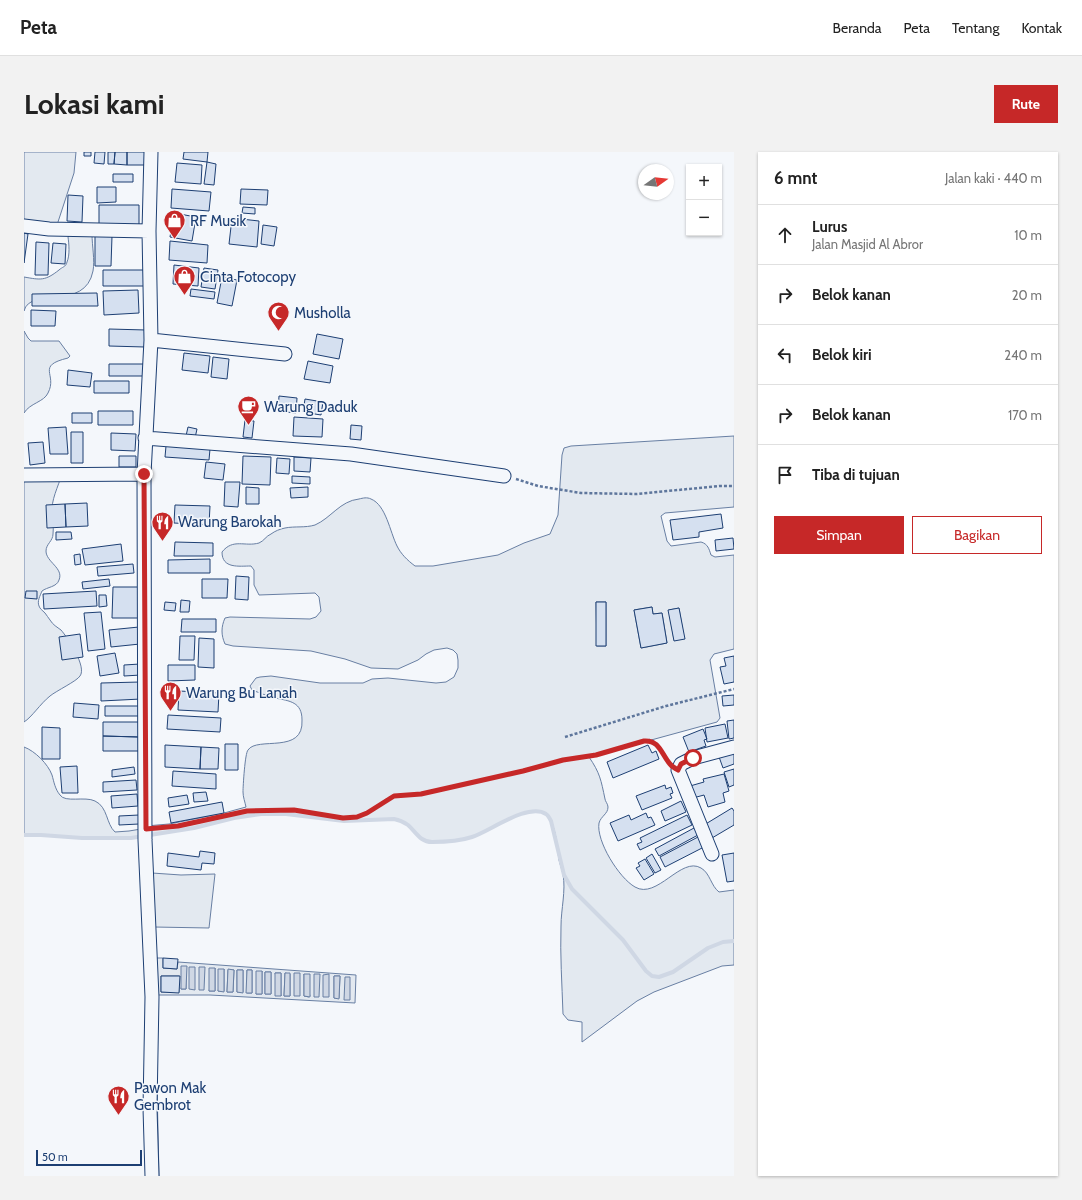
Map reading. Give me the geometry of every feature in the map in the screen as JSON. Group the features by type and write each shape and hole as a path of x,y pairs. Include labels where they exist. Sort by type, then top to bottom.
{"street":[{"path":"151,152 149,232 151,340 144,474 145,833 152,997 150,1108 152,1176"},
{"path":"24,226 49,229 149,232"},
{"path":"151,340 285,354"},
{"path":"145,438 351,454 504,476"},
{"path":"24,475 144,474"},
{"path":"712,854 678,770 681,764 693,758 734,747"}],"path":[{"path":"504,476 538,486 581,493 637,494 719,486 734,486"},
{"path":"565,737 666,706 734,689"},
{"path":"145,833 247,811 294,810 343,818 357,817 367,813 394,796 421,794 523,771 563,760 596,755 651,740 657,744 671,765 678,770"}],"shaded area":[{"path":"24,152 76,152 74,173 57,225 24,226"},
{"path":"70,234 92,234 94,267 88,283 80,291 69,295 36,300 28,304 24,311 24,277 43,279 54,274 65,266 69,256 68,237"},
{"path":"24,331 31,341 59,341 70,356 52,364 49,371 51,381 48,393 43,399 30,407 24,413"},
{"path":"734,436 734,507 665,513 661,516 667,541 671,546 701,542 707,545 711,555 715,557 734,555 734,649 714,654 710,660 720,718 717,722 589,757 600,777 605,800 608,806 607,811 599,823 601,839 610,858 622,876 635,887 643,889 652,888 677,872 693,866 704,870 719,892 734,890 734,965 722,966 654,992 637,1001 582,1042 582,1022 568,1020 563,1014 561,920 564,880 553,825 545,814 540,812 532,811 515,816 473,837 458,841 442,842 431,842 424,840 405,824 394,819 344,821 286,814 261,814 234,818 194,828 131,838 82,838 24,835 24,747 37,755 44,762 52,775 60,795 66,799 86,799 95,801 105,811 110,825 115,832 129,831 141,829 146,826 169,824 246,807 243,789 245,763 248,750 253,746 279,743 296,737 301,731 302,720 300,709 294,703 252,690 250,686 256,678 271,676 320,683 363,683 372,679 388,678 436,683 446,682 454,677 458,668 457,654 453,650 447,648 434,650 418,660 398,669 371,668 345,659 311,651 233,646 225,644 222,631 225,618 310,619 316,617 321,611 319,597 315,593 259,595 254,585 254,570 251,566 237,566 228,564 223,557 222,552 230,545 259,543 269,535 281,529 315,525 346,503 352,500 366,498 376,502 380,507 399,549 404,557 415,566 433,566 498,555 524,543 550,534 558,515 562,455 564,448 571,446","holes":["596,602 606,602 606,646 597,646","652,607 653,614 662,613 667,643 641,648 634,610","679,608 684,638 674,640 669,610"]},
{"path":"62,474 52,508 53,536 47,546 46,551 47,555 57,568 60,576 58,582 54,586 42,591 38,604 52,623 61,630 68,639 79,660 81,672 78,678 50,696 24,722 24,476"},
{"path":"152,873 181,875 215,874 209,928 154,927 156,958 163,958 163,968 177,969 178,962 356,975 355,1003 210,995 155,995 159,1176 149,1176","holes":["186,966 186,989 181,989","215,968 215,991 209,991","224,969 224,991 218,991","228,970 234,970 233,992 227,992","237,970 243,970 243,992 237,992","247,970 252,970 252,993 247,993","262,971 262,994 256,994","265,972 271,972 271,994 265,994","275,973 281,973 281,996","285,973 290,974 290,996 284,996","304,974 310,996 304,996","161,976 179,976 179,992 161,992","334,976 340,976 339,998 334,998"]},
{"path":"181,966 187,966 186,989 181,989"},
{"path":"189,967 195,967 195,990 189,989"},
{"path":"199,967 205,967 204,990 199,990"},
{"path":"209,968 215,968 215,991 209,991"},
{"path":"218,969 224,969 224,992 218,991"},
{"path":"228,969 234,970 233,992 227,992"},
{"path":"237,970 243,970 243,993 237,992"},
{"path":"247,970 252,970 252,993 246,993"},
{"path":"256,971 262,971 262,994 256,994"},
{"path":"265,972 271,972 271,994 265,994"},
{"path":"275,973 281,973 281,996 275,996"},
{"path":"285,973 290,973 290,996 284,996"},
{"path":"294,973 300,973 300,996 294,996"},
{"path":"304,974 310,974 310,997 304,996"},
{"path":"314,974 320,974 319,997 314,997"},
{"path":"329,974 329,997 323,997 323,975"},
{"path":"334,976 340,976 339,999 334,998"},
{"path":"345,977 350,977 350,1000 344,1000"}],"building":[{"path":"84,152 91,152 91,156 84,156"},
{"path":"95,152 105,152 104,164 94,163"},
{"path":"108,152 115,152 114,164 108,164"},
{"path":"115,152 127,152 127,165 114,164"},
{"path":"127,152 145,152 145,165 127,165"},
{"path":"184,152 208,152 207,162 183,159"},
{"path":"207,162 216,164 214,185 204,184"},
{"path":"177,163 202,165 201,184 175,182"},
{"path":"113,174 133,174 133,182 113,182"},
{"path":"97,187 116,187 116,202 97,203"},
{"path":"172,189 211,192 209,211 171,208"},
{"path":"241,189 268,190 267,205 240,204"},
{"path":"68,195 83,196 82,222 67,221"},
{"path":"99,205 139,205 139,227 99,227"},
{"path":"243,207 255,208 255,214 242,213"},
{"path":"174,213 196,217 192,241 170,237"},
{"path":"232,218 259,221 257,247 229,244"},
{"path":"263,225 277,227 274,246 261,244"},
{"path":"24,233 28,234 24,263"},
{"path":"95,236 112,236 111,266 95,266"},
{"path":"170,241 208,245 207,263 169,260"},
{"path":"36,242 49,243 48,275 35,275"},
{"path":"53,243 66,244 65,264 51,263"},
{"path":"174,265 199,268 198,286 173,284"},
{"path":"204,268 218,270 215,289 201,287"},
{"path":"103,270 145,270 145,286 103,286"},
{"path":"222,277 237,280 232,306 217,303"},
{"path":"191,289 215,292 214,299 190,296"},
{"path":"138,290 139,313 104,315 103,291"},
{"path":"97,293 98,306 32,306 32,294"},
{"path":"31,310 56,311 55,326 31,326"},
{"path":"109,329 146,330 145,347 109,346"},
{"path":"317,334 343,339 339,359 313,354"},
{"path":"184,353 210,356 208,373 182,370"},
{"path":"213,357 229,359 227,379 211,377"},
{"path":"308,361 333,366 330,383 304,379"},
{"path":"109,364 147,364 147,376 109,376"},
{"path":"68,370 92,373 90,387 67,385"},
{"path":"94,381 129,381 129,393 94,393"},
{"path":"279,396 297,398 296,413 278,411"},
{"path":"305,399 323,402 321,415 303,412"},
{"path":"98,411 133,411 133,425 98,425"},
{"path":"72,413 92,413 92,423 72,423"},
{"path":"294,417 323,419 322,437 293,436"},
{"path":"245,420 254,421 252,438 243,437"},
{"path":"351,425 362,426 361,440 350,439"},
{"path":"66,427 68,454 50,454 48,428"},
{"path":"188,427 197,429 195,438 186,436"},
{"path":"71,432 83,432 83,463 71,463"},
{"path":"111,433 136,434 135,451 111,450"},
{"path":"43,442 45,463 30,465 28,443"},
{"path":"166,446 210,449 209,460 165,457"},
{"path":"119,456 136,456 136,467 119,467"},
{"path":"243,456 271,457 270,485 242,484"},
{"path":"294,457 311,458 310,472 294,471"},
{"path":"277,458 290,459 289,474 276,473"},
{"path":"206,462 225,464 223,480 204,478"},
{"path":"292,476 310,477 310,484 292,483"},
{"path":"225,482 240,482 238,507 224,506"},
{"path":"246,487 259,488 259,504 246,504"},
{"path":"308,487 308,497 291,498 290,488"},
{"path":"87,503 88,526 66,527 65,504"},
{"path":"65,504 66,527 47,528 46,505"},
{"path":"175,505 210,506 209,525 174,523"},
{"path":"721,514 723,528 699,532 699,537 673,540 670,520"},
{"path":"56,532 71,532 72,539 56,540"},
{"path":"733,538 734,549 716,551 715,540"},
{"path":"175,542 213,543 213,556 174,556"},
{"path":"121,544 123,561 85,565 82,549"},
{"path":"80,554 81,564 75,565 74,555"},
{"path":"210,559 210,573 168,573 168,560"},
{"path":"133,564 134,573 98,576 97,567"},
{"path":"236,576 249,577 248,600 235,599"},
{"path":"109,579 110,586 83,589 82,582"},
{"path":"202,579 228,579 227,598 202,598"},
{"path":"113,587 141,587 141,618 112,618"},
{"path":"26,591 37,591 37,599 25,598"},
{"path":"96,591 97,606 44,609 43,594"},
{"path":"99,595 106,595 107,606 99,607"},
{"path":"181,600 190,601 189,612 180,612"},
{"path":"165,602 176,603 175,611 164,610"},
{"path":"596,602 606,602 606,646 596,646"},
{"path":"652,607 653,614 662,613 667,643 641,648 634,610"},
{"path":"679,608 685,639 674,641 668,610"},
{"path":"101,612 105,649 88,651 84,613"},
{"path":"182,619 216,619 216,632 181,632"},
{"path":"139,627 140,644 111,647 109,630"},
{"path":"80,634 83,657 62,660 59,637"},
{"path":"180,636 195,636 194,660 179,660"},
{"path":"199,638 214,639 214,668 198,667"},
{"path":"115,653 119,673 100,676 97,656"},
{"path":"734,656 734,682 724,684 720,667 726,666 724,658"},
{"path":"140,664 141,675 124,676 124,665"},
{"path":"168,665 195,665 195,680 168,681"},
{"path":"140,682 141,699 101,701 101,683"},
{"path":"179,691 219,693 218,712 178,710"},
{"path":"734,695 734,705 723,706 722,696"},
{"path":"74,703 99,705 98,719 73,717"},
{"path":"105,706 139,706 140,716 105,716"},
{"path":"168,715 221,718 220,732 167,729"},
{"path":"734,720 734,738 729,739 727,721"},
{"path":"103,722 139,722 139,737 103,736"},
{"path":"725,724 728,738 707,742 705,728"},
{"path":"42,727 60,728 60,759 42,759"},
{"path":"703,729 707,739 704,740 706,746 689,752 683,737"},
{"path":"103,736 139,737 139,751 103,751"},
{"path":"225,744 238,744 238,770 225,770"},
{"path":"165,745 201,747 200,769 165,767"},
{"path":"648,745 652,753 656,751 659,759 613,778 607,762"},
{"path":"201,747 219,748 218,769 200,769"},
{"path":"734,750 734,764 723,768 718,754"},
{"path":"77,766 78,793 62,793 60,767"},
{"path":"134,767 135,774 112,777 112,770"},
{"path":"734,769 734,785 729,787 724,772"},
{"path":"173,771 216,774 216,789 172,786"},
{"path":"724,774 729,791 723,793 725,802 708,807 704,795 693,798 690,786 704,782 703,779"},
{"path":"136,780 137,790 103,792 103,782"},
{"path":"665,785 666,789 671,787 673,793 670,794 672,798 642,810 636,796"},
{"path":"206,792 208,801 194,802 193,793"},
{"path":"137,794 138,806 112,808 111,796"},
{"path":"187,795 189,804 169,807 168,798"},
{"path":"681,801 686,812 665,821 661,811"},
{"path":"222,802 224,813 171,823 169,812"},
{"path":"732,808 734,811 734,825 712,838 704,825"},
{"path":"646,813 648,818 651,817 655,825 618,841 610,823 629,815 631,820"},
{"path":"139,815 139,824 119,825 119,816"},
{"path":"687,815 692,825 640,850 637,844 642,842 640,838"},
{"path":"694,828 698,835 659,856 655,849"},
{"path":"698,837 704,847 665,867 660,857"},
{"path":"200,851 215,853 214,864 202,863 201,870 167,866 168,853 199,857"},
{"path":"734,853 734,881 727,882 722,855"},
{"path":"652,854 661,870 655,873 646,858"},
{"path":"645,859 654,874 644,880 636,868 640,866 638,863"},
{"path":"163,958 178,959 177,969 163,968"},
{"path":"161,976 180,976 179,993 161,992"}],"waterway":[{"path":"24,835 82,838 131,838 194,828 234,818 261,814 286,814 344,821 394,819 408,825 418,836 428,842 442,842 472,837 519,815 538,811 547,815 551,821 564,875 572,889 623,940 646,971 652,976 659,977 673,972 708,948 723,942 734,941"}],"place":[{"name":"RF Musik","path":"175,240"},
{"name":"Cinta Fotocopy","path":"184,296"},
{"name":"Musholla","path":"278,332"},
{"name":"Warung Daduk","path":"249,426"},
{"name":"Warung Barokah","path":"163,542"},
{"name":"Warung Bu Lanah","path":"170,712"},
{"name":"Pawon Mak Gembrot","path":"119,1116"}],"route":[{"path":"144,474 146,829 178,826 247,811 294,810 343,818 357,817 367,813 394,796 421,794 523,771 563,760 596,755 651,740 657,744 671,765 678,770 681,764 693,758"}]}
